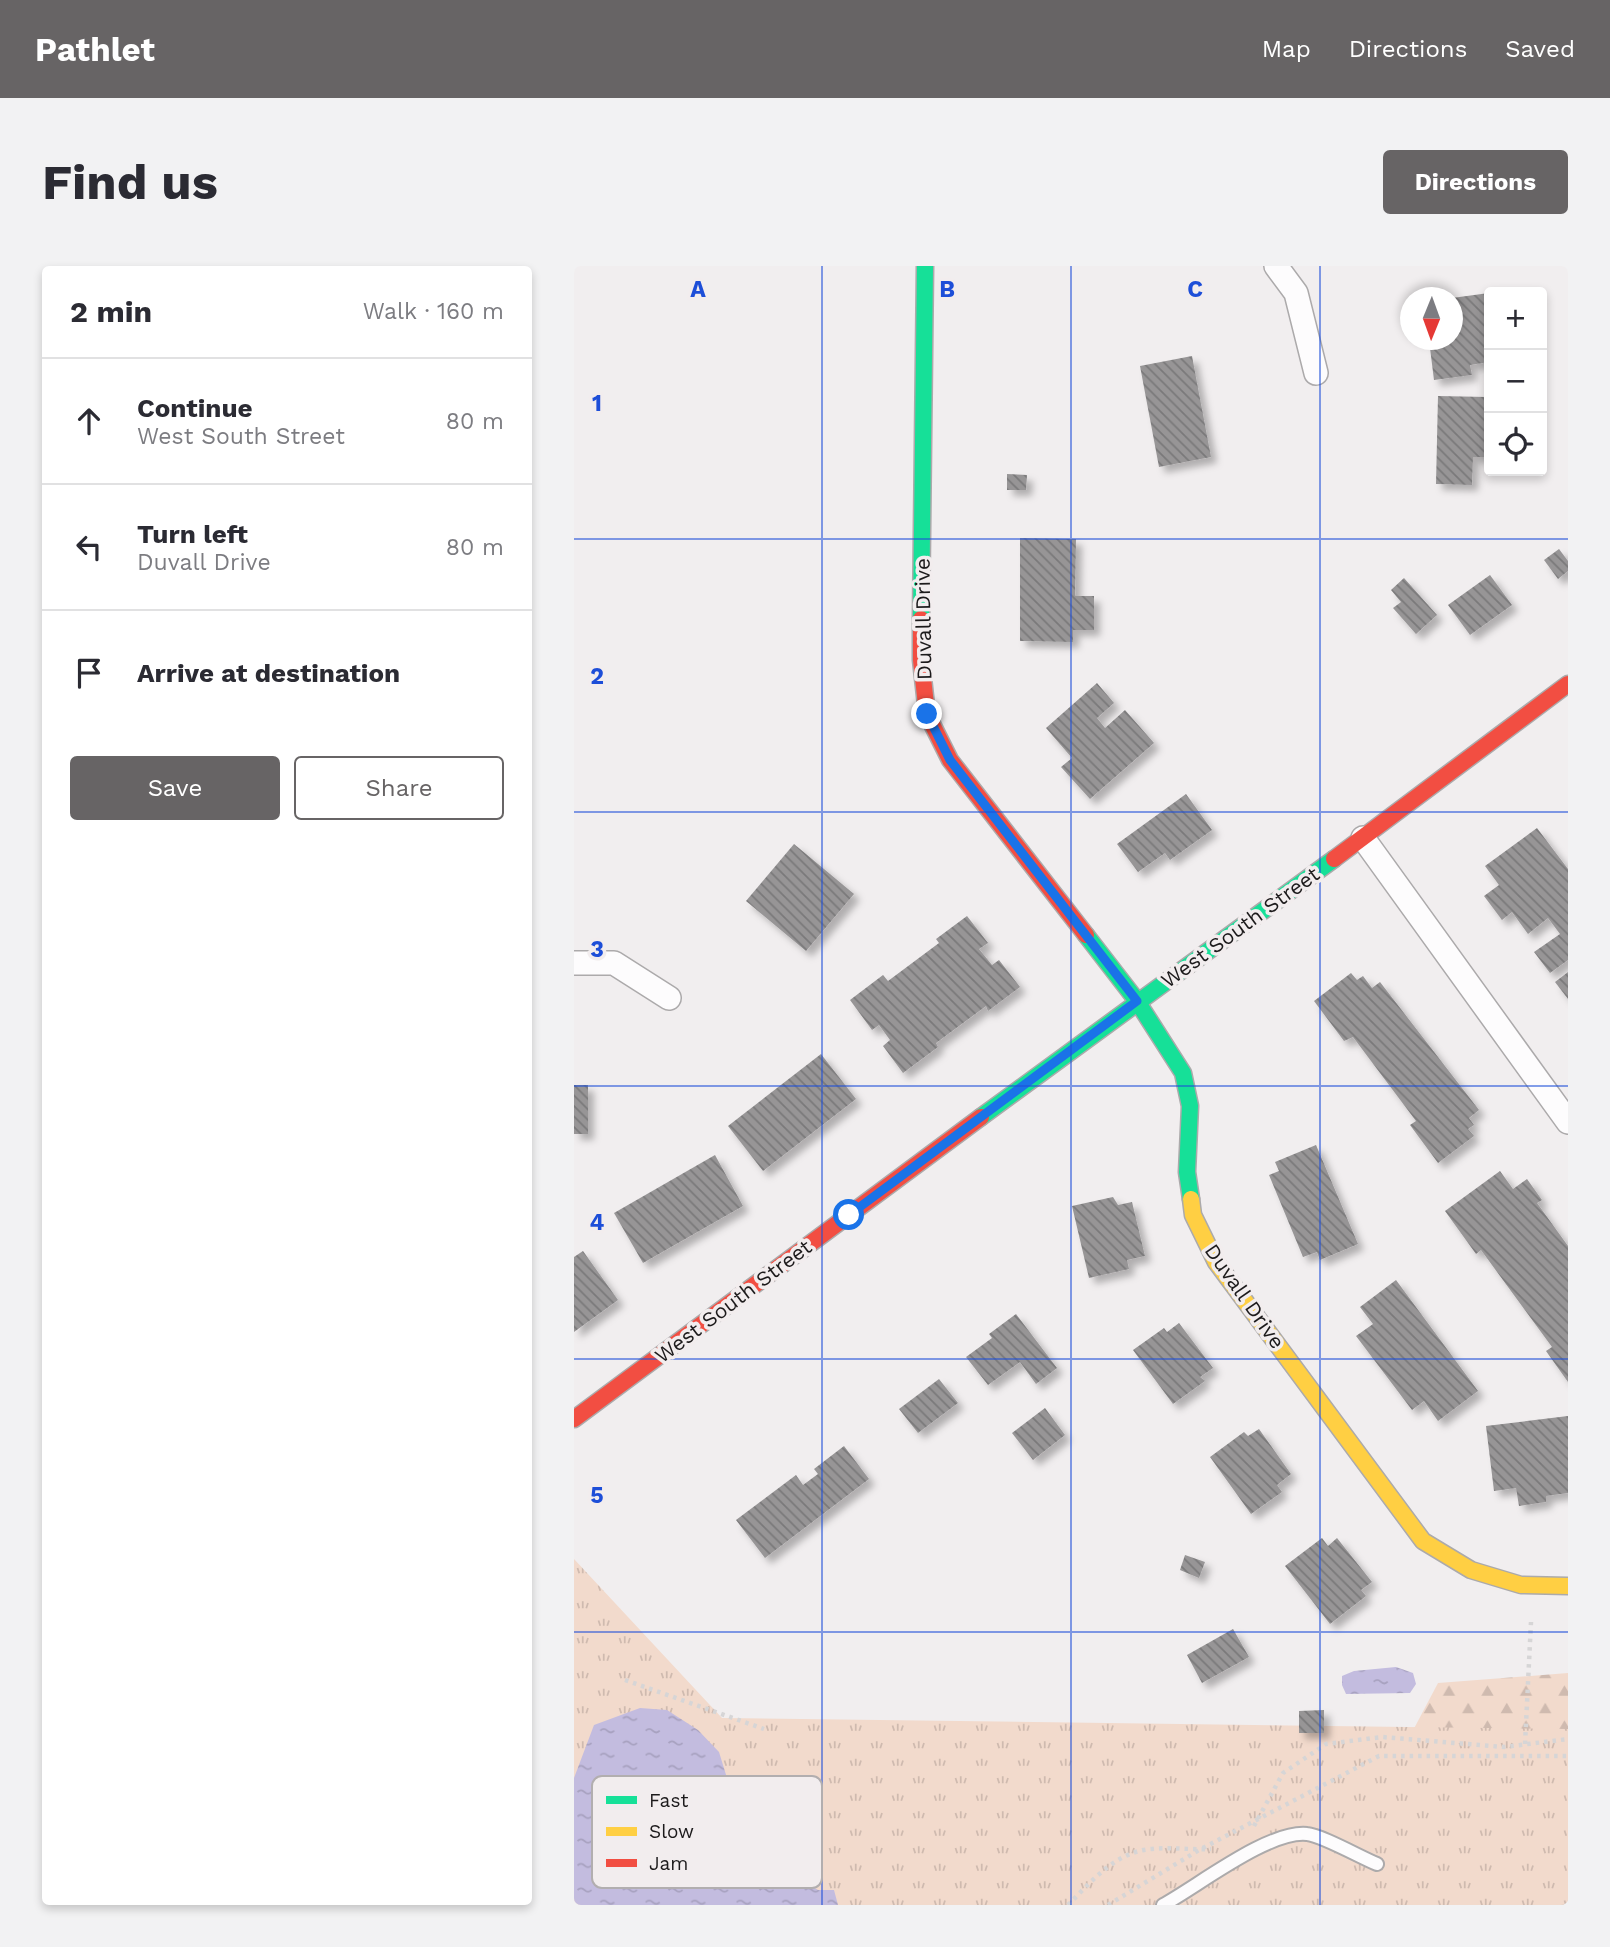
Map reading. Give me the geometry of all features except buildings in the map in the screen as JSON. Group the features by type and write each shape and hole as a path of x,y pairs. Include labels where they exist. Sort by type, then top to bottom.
{"street":[{"name":"Duvall Drive","path":"925,266 921,660 927,714 950,760 1137,1001 1183,1073 1190,1106 1187,1172 1193,1215 1216,1262 1423,1541 1471,1570 1521,1585 1568,1586"},
{"path":"1276,266 1296,293 1316,373"},
{"name":"West South Street","path":"574,1419 1568,684"},
{"path":"1363,838 1568,1122"},
{"path":"574,962 614,963 669,998"}],"lane":[{"path":"1163,1905 1283,1836 1309,1834 1377,1864"}],"path":[{"path":"1525,1744 1531,1622"},
{"path":"625,1680 764,1728"},
{"path":"1253,1828 1283,1773 1326,1744 1382,1737 1504,1747 1568,1739"},
{"path":"1108,1905 1199,1850 1379,1756 1568,1756"},
{"path":"1068,1905 1097,1876 1124,1856 1150,1849 1221,1848"}],"green space":[{"path":"574,1559 722,1718 1568,1729 1568,1905 574,1905"},
{"path":"1568,1673 1568,1905 1321,1905 1438,1683"}],"water":[{"path":"1396,1667 1413,1673 1416,1684 1410,1693 1346,1694 1342,1685 1342,1676 1354,1671"},
{"path":"640,1708 667,1710 698,1730 719,1752 726,1776 592,1776 592,1888 815,1888 834,1890 838,1905 574,1905 574,1778 594,1725"}],"traffic: fast":[{"path":"921,619 925,266"},
{"path":"981,1117 1334,859"},
{"path":"1086,935 1137,1001 1183,1073 1190,1106 1187,1172 1191,1199"}],"traffic: slow":[{"path":"1191,1199 1193,1215 1216,1262 1423,1541 1471,1570 1521,1585 1568,1586"}],"traffic: jam":[{"path":"921,619 921,660 927,714 950,760 1086,935"},
{"path":"1334,859 1568,684"},
{"path":"574,1419 981,1117"}],"route":[{"path":"849,1215 1137,1001 950,760 927,714"}]}
